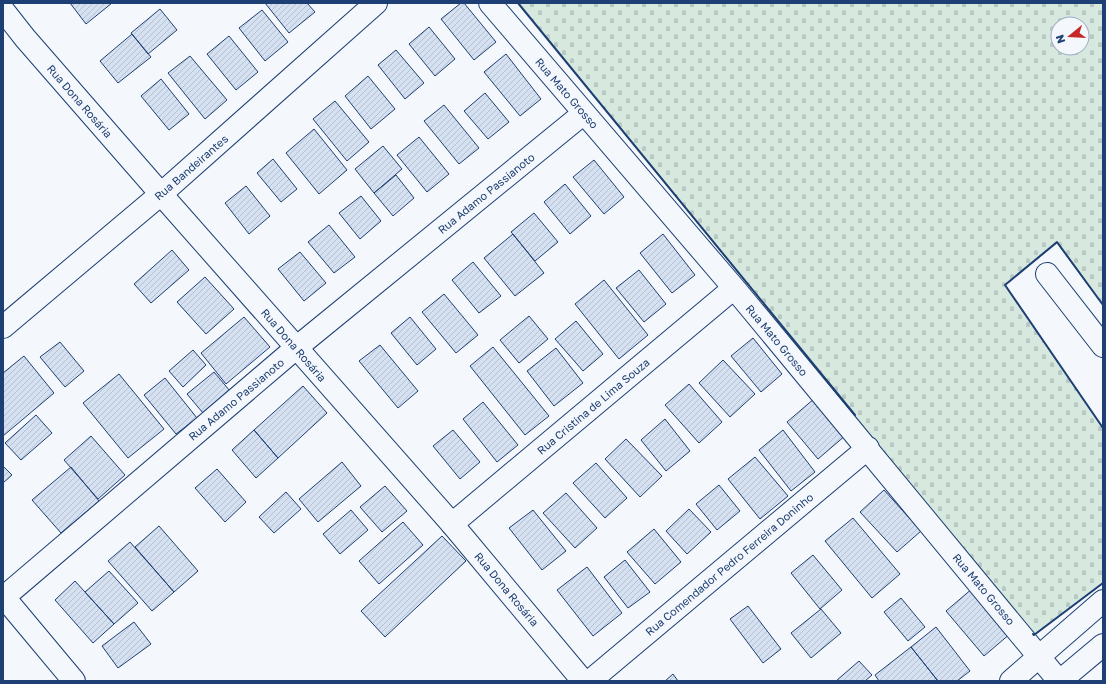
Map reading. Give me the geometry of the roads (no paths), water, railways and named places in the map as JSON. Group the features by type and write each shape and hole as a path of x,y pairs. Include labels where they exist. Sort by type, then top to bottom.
{"street":[{"name":"Rua Bandeirantes","path":"3,328 161,194 376,3"},
{"name":"Rua Mato Grosso","path":"490,3 734,288 1060,681"},
{"name":"Rua Dona Rosária","path":"3,10 25,38 161,194 452,524 583,681"},
{"name":"Rua Adamo Passianoto","path":"3,597 296,348 584,113"},
{"path":"1047,274 1103,346"},
{"name":"Rua Cristina de Lima Souza","path":"452,524 734,288"},
{"name":"Rua Comendador Pedro Ferreira Doninho","path":"590,681 868,448"},
{"path":"3,597 74,681"},
{"path":"1011,681 1103,601"},
{"path":"1060,681 1103,645"}]}
